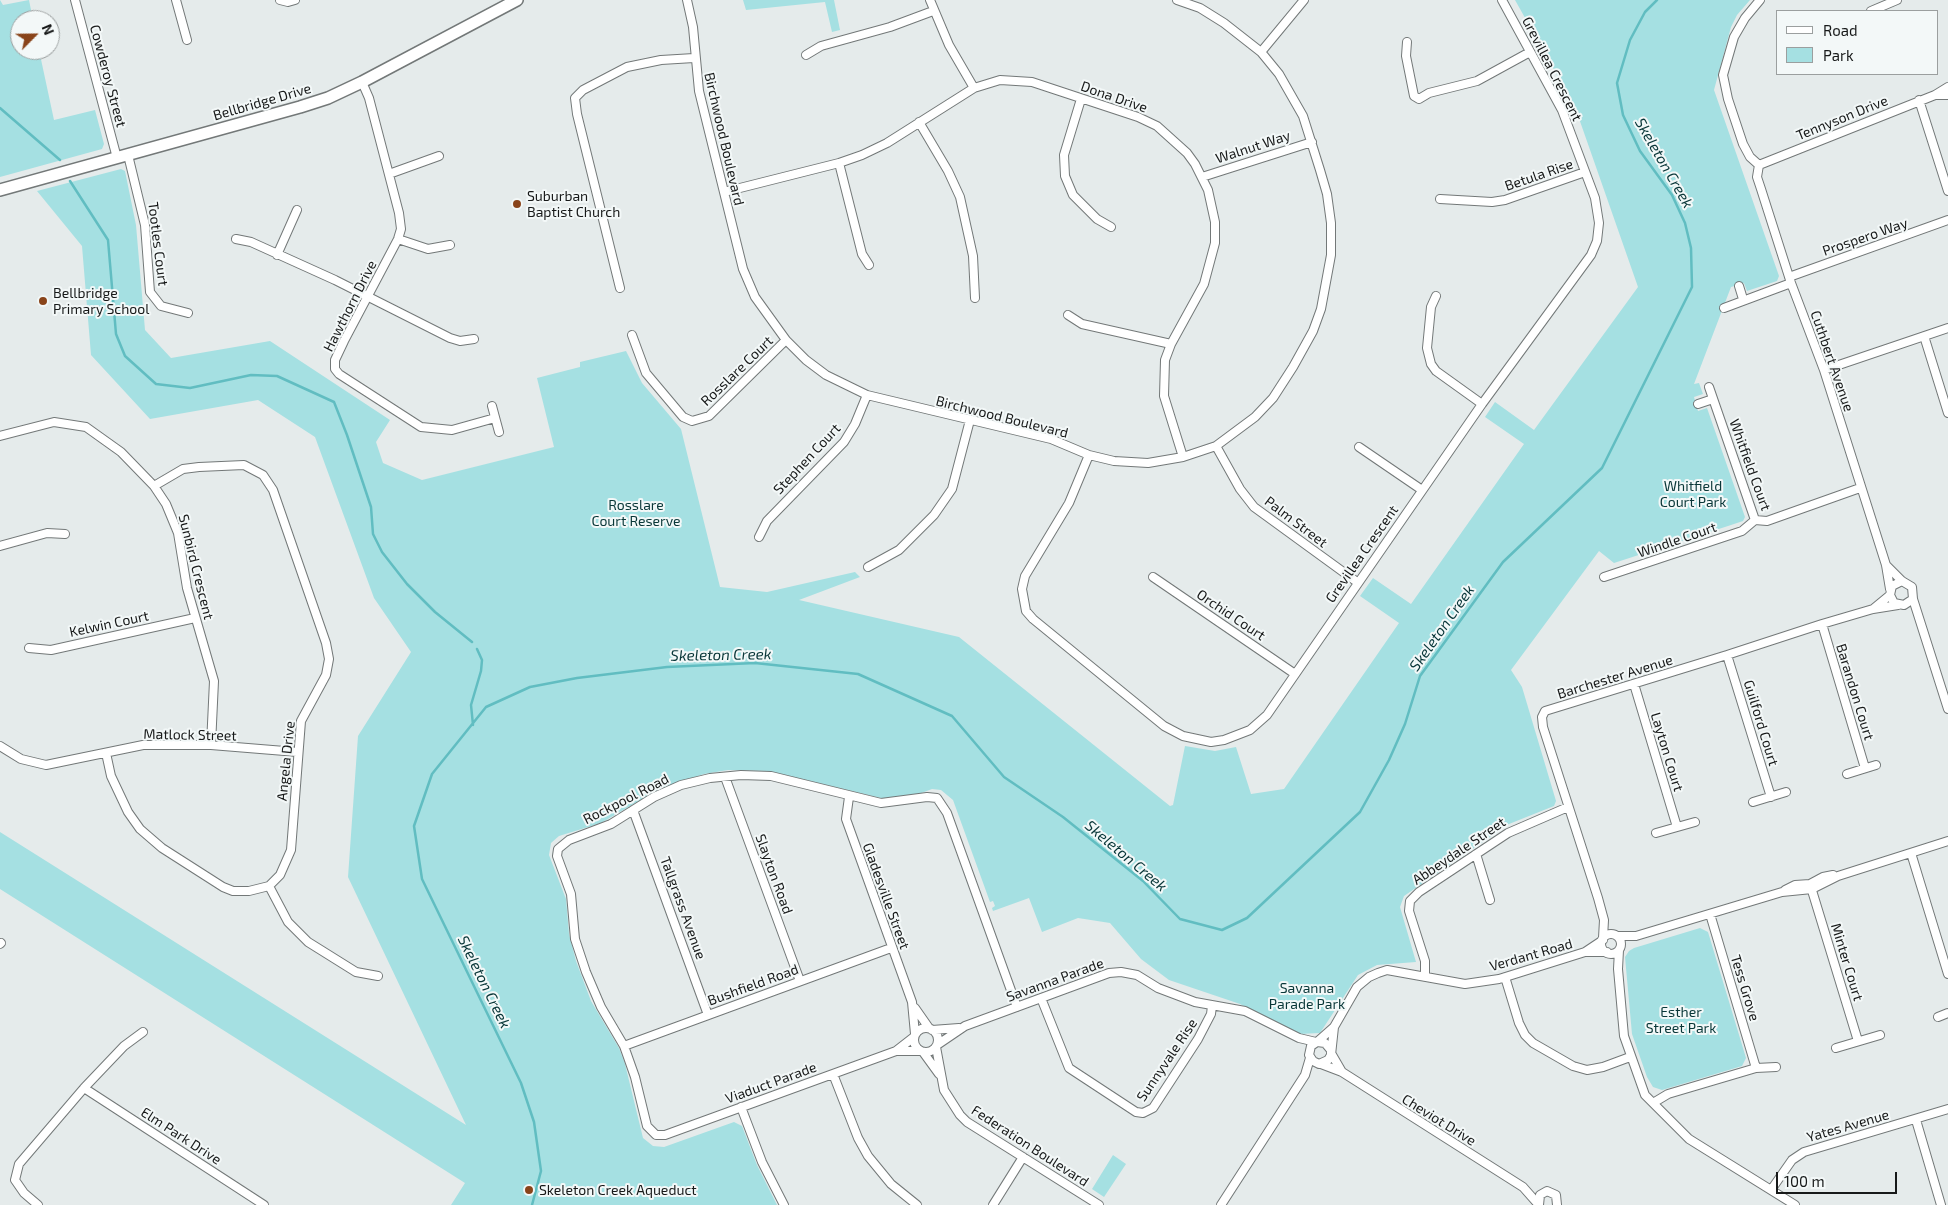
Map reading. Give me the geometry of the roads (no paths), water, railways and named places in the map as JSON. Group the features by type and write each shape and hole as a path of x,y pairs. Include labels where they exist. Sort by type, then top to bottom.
{"street":[{"name":"Cowderoy Street","path":"75,0 123,157"},
{"path":"176,0 187,40"},
{"path":"280,10 281,1 295,0"},
{"name":"Birchwood Boulevard","path":"687,0 699,91 743,269 755,297 786,340 806,360 826,375 867,395 1050,439 1089,455 1114,460 1148,463 1183,457 1216,446 1255,418 1273,398 1294,367 1313,331 1321,309 1331,255 1331,223 1327,194 1312,142 1293,96 1279,74 1261,52 1224,23 1200,8 1178,0"},
{"path":"930,0 933,12 949,45 974,88"},
{"path":"1261,52 1304,0"},
{"name":"Grevillea Crescent","path":"1089,455 1069,503 1025,576 1022,600 1033,620 1164,726 1183,736 1200,741 1224,740 1250,730 1259,724 1295,674 1482,404 1590,255 1597,241 1599,211 1562,110 1502,0"},
{"path":"1759,165 1750,158 1744,144 1728,99 1723,75 1734,37 1745,18 1760,0"},
{"path":"1873,10 1897,0"},
{"name":"Bellbridge Drive","path":"0,190 300,107 362,82 510,1"},
{"path":"806,55 821,46 890,27 933,12"},
{"path":"1407,42 1406,56 1414,96 1419,100 1429,93 1477,81 1530,52"},
{"path":"575,98 583,90 627,67 661,60 694,58"},
{"name":"Dona Drive","path":"724,192 839,163 887,143 974,88 1000,80 1016,79 1032,82 1138,116 1157,126 1187,153 1202,177 1212,205 1215,222 1211,263 1204,284 1171,344 1165,360 1164,396 1183,457"},
{"name":"Hawthorn Drive","path":"362,82 369,98 399,213 401,229 398,239 335,360 336,372 407,421 430,430 452,430 495,418"},
{"name":"Tennyson Drive","path":"1759,165 1935,95 1948,87"},
{"path":"567,94 575,98"},
{"name":"Tennyson Drive","path":"1935,95 1948,95"},
{"path":"575,98 577,114 620,288"},
{"path":"1081,99 1064,155 1065,176 1073,195 1097,219 1111,226"},
{"path":"1919,100 1948,191"},
{"path":"919,122 960,197 973,256 975,298"},
{"name":"Walnut Way","path":"1202,177 1312,142"},
{"path":"389,174 439,156"},
{"name":"Tootles Court","path":"123,157 144,225 150,292 161,306 188,313"},
{"path":"839,163 862,254 869,265"},
{"name":"Cuthbert Avenue","path":"1759,165 1757,177 1790,280 1824,370 1886,565 1890,592"},
{"name":"Betula Rise","path":"1440,199 1492,202 1505,200 1585,172"},
{"path":"277,255 297,210"},
{"name":"Prospero Way","path":"1724,308 1790,280 1948,220"},
{"path":"236,239 250,242 450,338 460,341 474,339"},
{"path":"398,239 428,249 450,245"},
{"path":"1739,286 1743,299"},
{"path":"1436,296 1431,307 1427,348 1431,364 1436,371 1482,404"},
{"path":"1068,314 1082,324 1171,344"},
{"path":"1824,370 1948,328"},
{"name":"Rosslare Court","path":"632,335 646,373 683,417 692,421 709,416 786,340"},
{"path":"1924,336 1948,413"},
{"name":"Whitfield Court","path":"1708,387 1755,520 1767,521 1860,488"},
{"name":"Stephen Court","path":"759,536 767,521 844,442 855,424 867,395"},
{"path":"1698,404 1713,399"},
{"path":"492,406 499,432"},
{"path":"868,567 899,550 934,515 952,489 970,420"},
{"name":"Sunbird Crescent","path":"0,436 54,422 86,427 121,452 154,486 166,504 178,533 187,588 208,654 214,681 211,745"},
{"name":"Palm Street","path":"1216,446 1240,489 1254,506 1358,582"},
{"path":"1359,447 1422,490"},
{"name":"Angela Drive","path":"154,486 183,469 232,464 254,468 268,481 326,643 329,659 326,675 301,721 297,752 291,850 286,866 269,886"},
{"name":"Windle Court","path":"1604,577 1742,531 1755,520"},
{"path":"0,546 47,533 65,534"},
{"name":"Cuthbert Avenue","path":"1886,565 1902,581"},
{"name":"Orchid Court","path":"1153,577 1295,674"},
{"path":"1919,621 1901,605 1894,603 1890,592 1895,583 1902,581 1912,587 1919,621 1926,637 1948,709"},
{"name":"Barchester Avenue","path":"1873,609 1890,592"},
{"path":"1901,605 1913,599"},
{"name":"Barchester Avenue","path":"1616,936 1604,920 1568,807 1543,727 1542,717 1545,711 1727,656 1822,624 1873,609 1901,605"},
{"name":"Kelwin Court","path":"29,648 51,650 195,618"},
{"name":"Barandon Court","path":"1822,624 1865,768"},
{"name":"Guilford Court","path":"1727,656 1771,797"},
{"name":"Layton Court","path":"1634,684 1677,826"},
{"name":"Matlock Street","path":"0,746 21,759 46,765 143,746 211,745 297,752"},
{"path":"106,753 112,776 128,812 140,829 162,848 223,887 233,891 249,891 269,886 288,922 302,937 356,972 378,976"},
{"path":"1847,774 1876,765"},
{"name":"Rockpool Road","path":"655,1134 647,1126 635,1076 624,1046 600,1007 586,972 575,939 571,894 556,854 564,842 604,828 681,785 725,777 760,775 787,778 849,797 881,804 927,797 934,797 942,802 1017,1006"},
{"name":"Slayton Road","path":"725,777 800,981"},
{"path":"1753,802 1786,792"},
{"name":"Gladesville Street","path":"849,797 846,820 912,1002 930,1029"},
{"name":"Abbeydale Street","path":"1425,976 1424,961 1409,911 1410,901 1476,854 1521,826 1568,807"},
{"name":"Tallgrass Avenue","path":"634,810 708,1015"},
{"path":"1656,833 1694,822"},
{"path":"1618,969 1602,947 1603,939 1609,934 1636,936 1782,892 1811,886 1948,841"},
{"path":"1911,853 1948,974"},
{"path":"1476,854 1490,900"},
{"name":"Minter Court","path":"1811,886 1858,1041"},
{"name":"Tess Grove","path":"1710,914 1756,1068"},
{"name":"Barchester Avenue","path":"1603,939 1604,920"},
{"path":"1616,936 1621,942 1618,969 1624,1036 1646,1095 1688,1139 1795,1205"},
{"path":"1608,953 1620,949 1636,936"},
{"name":"Verdant Road","path":"1330,1051 1334,1028 1357,987 1369,977 1387,970 1465,984 1505,977 1585,952 1603,939"},
{"name":"Bushfield Road","path":"624,1046 891,948"},
{"name":"Verdant Road","path":"1585,952 1608,953"},
{"name":"Savanna Parade","path":"936,1046 959,1028 1109,973 1121,972 1136,975 1171,994 1212,1006 1245,1012 1299,1038 1316,1042"},
{"path":"1505,977 1519,1023 1533,1043 1573,1066 1587,1070 1603,1067 1630,1056"},
{"name":"Sunnyvale Rise","path":"1041,998 1068,1068 1136,1112 1143,1113 1152,1110 1198,1039 1211,1014 1212,1006"},
{"name":"Gladesville Street","path":"912,1002 914,1036"},
{"path":"1938,1017 1948,1014"},
{"name":"Savanna Parade","path":"930,1029 959,1028"},
{"name":"Verdant Road","path":"1316,1042 1334,1028"},
{"path":"921,1029 930,1029 937,1036 936,1046 930,1052 922,1052 915,1046 914,1036 921,1029"},
{"path":"38,1205 24,1193 15,1180 19,1164 84,1088 124,1046 142,1032"},
{"path":"1836,1048 1880,1035"},
{"name":"Viaduct Parade","path":"655,1134 665,1135 896,1051 914,1036"},
{"name":"Savanna Parade","path":"1299,1038 1310,1055"},
{"path":"1221,1205 1304,1075 1311,1046 1316,1042 1325,1043 1330,1051 1327,1061 1304,1075"},
{"name":"Federation Boulevard","path":"936,1046 940,1076 948,1098 960,1115 1099,1205"},
{"name":"Viaduct Parade","path":"896,1051 922,1052"},
{"name":"Cheviot Drive","path":"1330,1051 1342,1072"},
{"name":"Federation Boulevard","path":"922,1052 940,1076"},
{"path":"1310,1055 1320,1064"},
{"name":"Cheviot Drive","path":"1320,1064 1342,1072 1524,1187 1539,1204"},
{"path":"1653,1103 1668,1094 1756,1068 1776,1067"},
{"path":"833,1074 854,1130 868,1156 895,1188 917,1205"},
{"name":"Elm Park Drive","path":"84,1088 264,1205"},
{"path":"741,1107 762,1162 784,1205"},
{"name":"Yates Avenue","path":"1771,1190 1792,1160 1804,1152 1948,1109"},
{"path":"1916,1120 1941,1205"},
{"path":"993,1205 1024,1157"},
{"name":"Cheviot Drive","path":"1524,1187 1553,1192 1557,1201"},
{"path":"1539,1204 1540,1195 1546,1191"},
{"path":"1557,1201 1563,1205"}],"waterway":[{"name":"Skeleton Creek","path":"532,1205 541,1171 534,1122 521,1083 422,879 414,826 432,774 486,707 530,687 577,678 667,667 755,663 858,674 952,716 1004,777 1063,817 1143,881 1180,919 1222,930 1247,918 1360,812 1389,760 1405,724 1420,676 1503,562 1602,468 1692,287 1691,248 1685,223 1672,195 1640,151 1623,115 1617,83 1630,40 1645,12 1657,0"},
{"path":"0,108 60,160"},
{"path":"70,181 108,240 116,334 125,356 156,384 190,388 251,375 277,376 334,402 371,507 373,534 382,552 407,584 435,612 472,642"},
{"path":"473,725 471,705 481,671 482,660 477,649"}],"place":[{"name":"Suburban Baptist Church","path":"517,204"},
{"name":"Bellbridge Primary School","path":"43,301"},
{"name":"Skeleton Creek Aqueduct","path":"529,1190"}],"park label":[{"name":"Whitfield Court Park","path":"1693,494"},
{"name":"Rosslare Court Reserve","path":"636,514"},
{"name":"Savanna Parade Park","path":"1307,996"},
{"name":"Esther Street Park","path":"1681,1020"}]}
